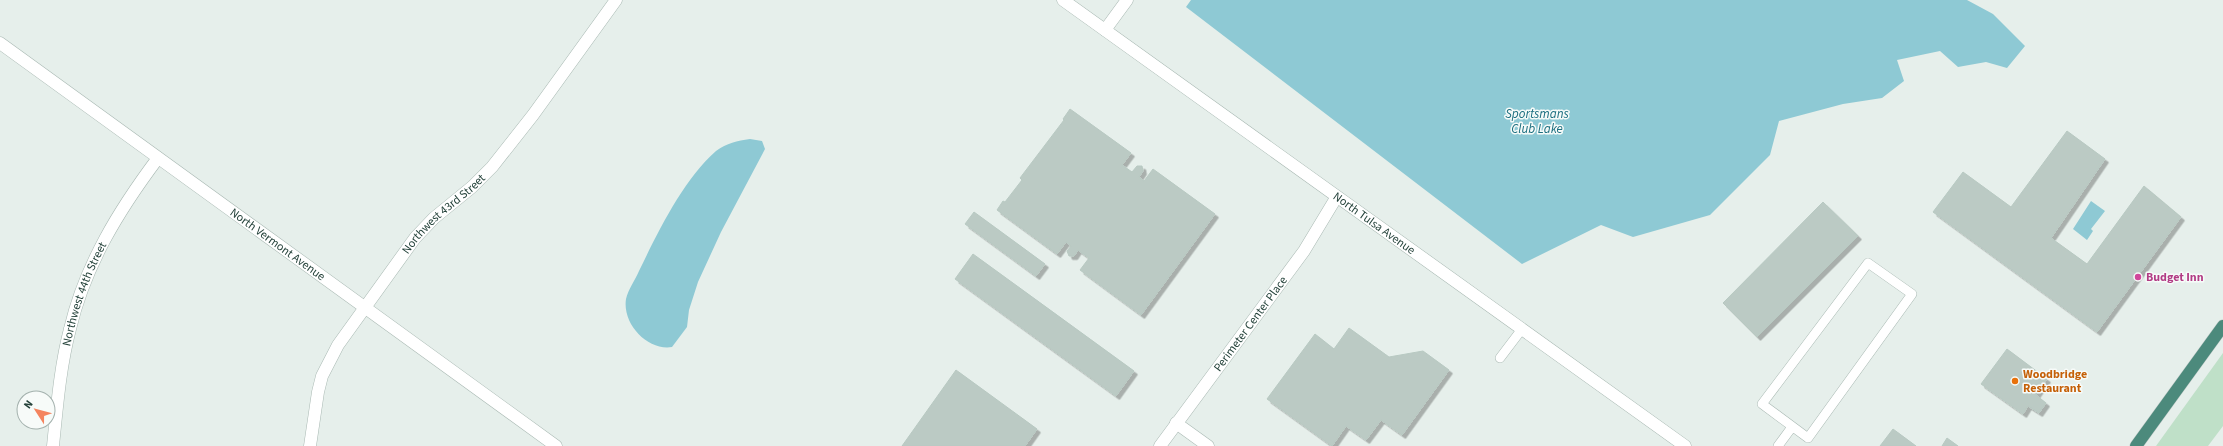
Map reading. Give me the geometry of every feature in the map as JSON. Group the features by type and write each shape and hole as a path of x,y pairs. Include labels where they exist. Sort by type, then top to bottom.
{"highway":[{"path":"2136,446 2223,326"}],"street":[{"name":"Northwest 43rd Street","path":"310,446 314,412 322,376 338,345 416,238 492,167 533,114 616,0"},
{"name":"North Tulsa Avenue","path":"1063,0 1336,198 1685,446"},
{"path":"1105,30 1127,0"},
{"name":"North Vermont Avenue","path":"0,42 556,446"},
{"name":"Northwest 44th Street","path":"53,446 62,371 70,329 79,298 107,233 128,199 158,158"},
{"name":"Perimeter Center Place","path":"1160,446 1304,251 1336,198"},
{"path":"1176,423 1208,446"}],"lane":[{"path":"1868,263 1912,294 1808,438 1792,427 1762,404 1868,263"},
{"path":"1500,358 1522,329"},
{"path":"1778,446 1792,427"}],"green space":[{"path":"2223,353 2223,426 2208,446 2156,446"}],"water":[{"name":"Sportsmans Club Lake","path":"1191,0 1967,0 1993,14 2025,46 2007,68 1986,62 1958,67 1940,51 1897,60 1904,81 1882,98 1843,104 1779,121 1770,155 1710,215 1633,237 1601,225 1522,264 1186,7"},
{"path":"750,139 762,141 765,149 721,232 698,282 689,310 687,327 672,347 654,345 638,334 628,318 626,299 630,289 672,207 693,176 720,148 732,143"},
{"path":"2091,201 2105,211 2091,229 2093,231 2087,240 2073,229"}],"building":[{"path":"1070,109 1131,153 1122,165 1132,172 1137,166 1142,166 1143,171 1139,177 1144,181 1153,169 1215,214 1141,315 1080,270 1089,258 1078,250 1074,256 1069,256 1067,251 1071,246 1066,242 1057,254 997,210 1022,180 1020,178 1064,120 1063,119"},
{"path":"2067,131 2105,159 2051,238 2087,264 2144,186 2181,217 2097,332 1933,212 1963,172 2011,207"},
{"path":"1823,202 1858,236 1757,337 1723,303"},
{"path":"974,212 1045,264 1036,276 965,224"},
{"path":"973,254 1134,371 1116,396 955,279"},
{"path":"1349,328 1389,357 1423,351 1449,370 1402,435 1381,420 1366,440 1346,426 1332,446 1267,399 1315,334 1334,349"},
{"path":"2007,349 2047,379 2036,395 2046,403 2039,413 2028,406 2023,414 1981,384"},
{"path":"956,370 1037,429 1025,446 902,446"},
{"path":"1893,429 1916,446 1880,446"},
{"path":"1947,438 1958,446 1942,446"}],"place":[{"name":"Budget Inn","path":"2138,277"},
{"name":"Woodbridge Restaurant","path":"2015,381"}]}
